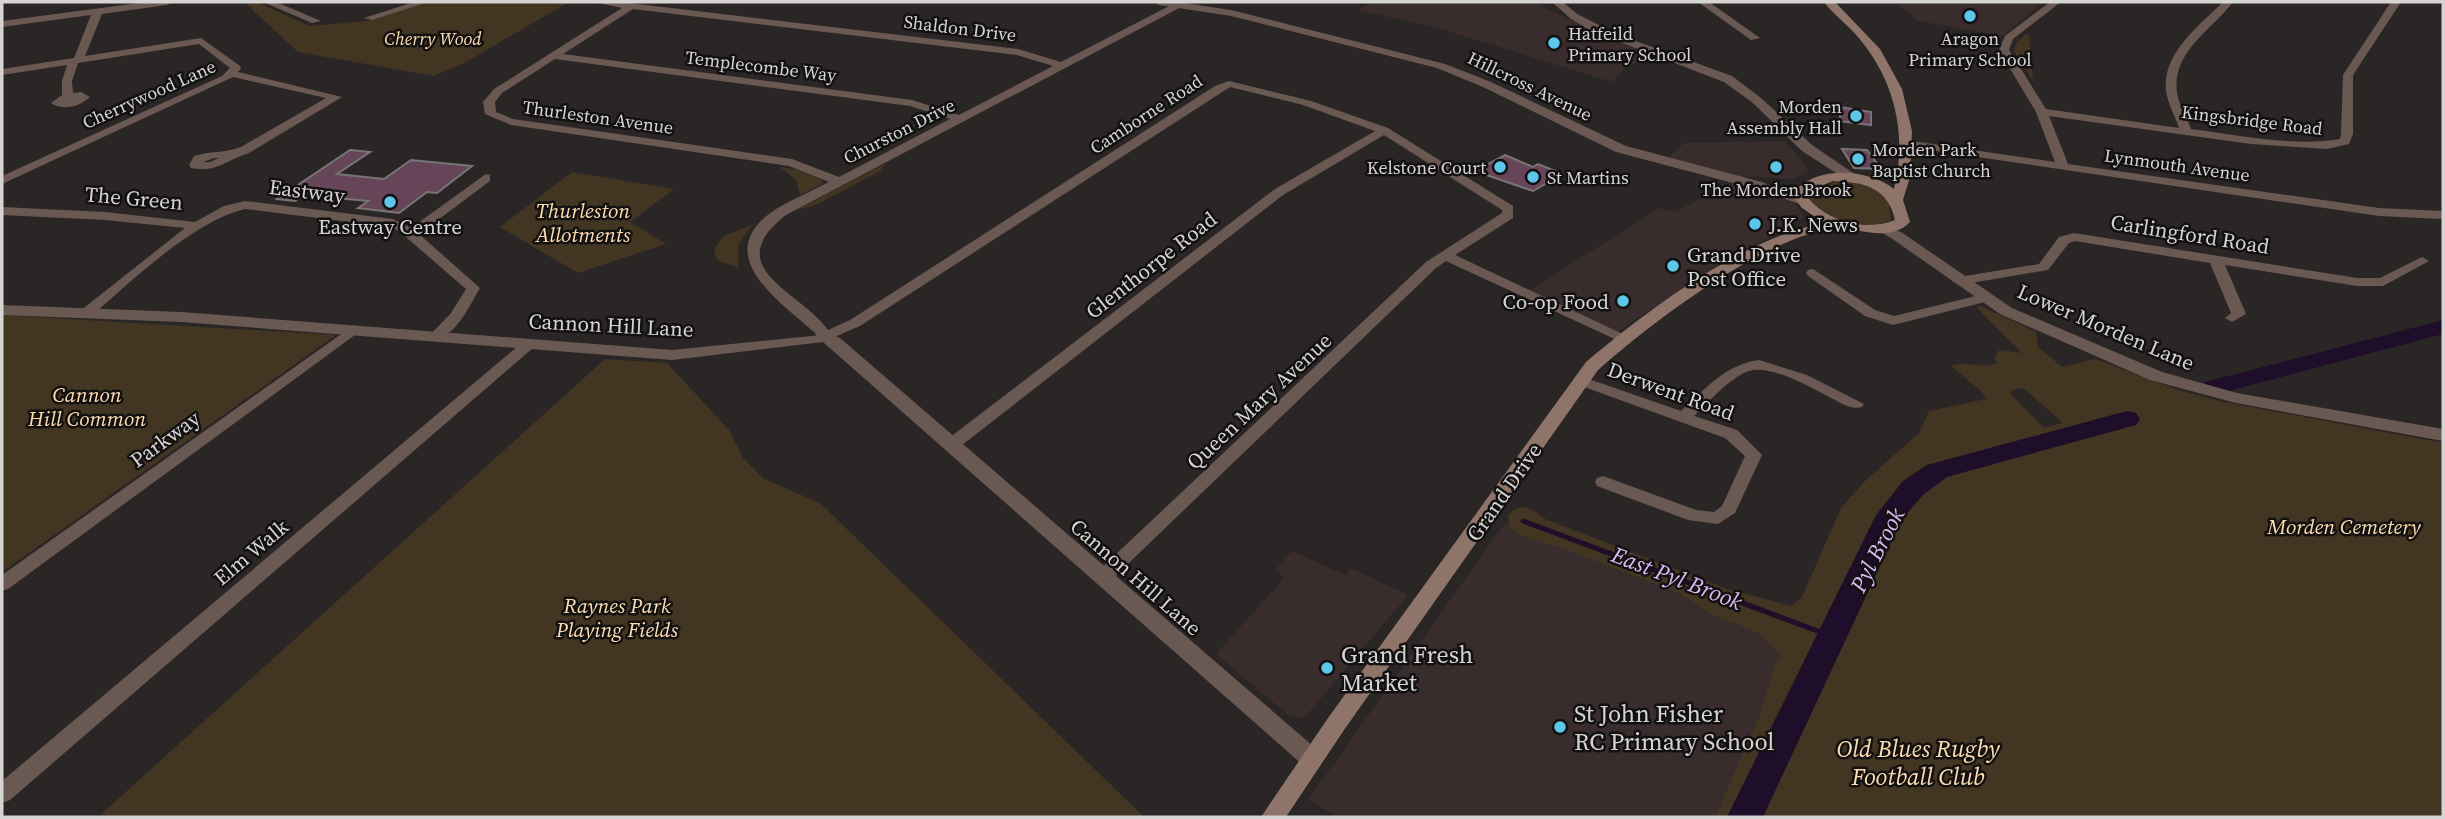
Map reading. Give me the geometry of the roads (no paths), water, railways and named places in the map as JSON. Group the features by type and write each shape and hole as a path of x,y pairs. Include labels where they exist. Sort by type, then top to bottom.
{"main road":[{"path":"1829,2 1866,38 1890,72 1904,108 1905,180 1898,197 1903,222 1880,228 1839,225 1806,200 1821,180 1892,178 1904,169"},
{"path":"1862,180 1898,197"},
{"name":"Grand Drive","path":"1796,233 1812,217 1806,200"},
{"name":"Grand Drive","path":"1273,817 1592,366 1622,337 1753,253 1796,233 1839,225"}],"street":[{"path":"2,24 98,11 122,5 167,2"},
{"path":"268,2 316,22"},
{"path":"369,18 423,2"},
{"name":"Shaldon Drive","path":"599,2 1018,52 1065,66"},
{"name":"Hillcross Avenue","path":"1159,2 1255,18 1441,66 1474,78 1618,148 1678,167 1759,185 1806,200"},
{"path":"1557,2 1573,14 1610,33 1727,79 1749,93 1804,145 1862,180"},
{"path":"1703,2 1755,38"},
{"path":"2056,2 2009,38 2004,50 2042,112 2063,166"},
{"path":"2186,130 2172,91 2172,70 2178,57 2228,2"},
{"name":"Kingsbridge Road","path":"2042,112 2306,147 2342,145 2347,134 2348,75 2396,2"},
{"name":"Churston Drive","path":"825,337 820,328 771,285 754,264 751,255 754,239 764,224 1180,4"},
{"name":"Thurleston Avenue","path":"631,6 494,95 488,105 491,114 511,122 792,163 840,182"},
{"path":"68,96 67,81 98,11"},
{"name":"Cherrywood Lane","path":"2,72 201,41 236,68 233,74 2,180"},
{"name":"Templecombe Way","path":"554,56 912,103 961,119"},
{"path":"228,156 245,150 336,97 233,74"},
{"name":"Camborne Road","path":"825,337 855,323 1222,86 1237,85 1307,103 1384,130 1505,205"},
{"name":"Glenthorpe Road","path":"951,445 1279,192 1384,130"},
{"name":"Lynmouth Avenue","path":"1906,144 2379,212 2443,215"},
{"path":"1804,145 1820,171 1821,180"},
{"path":"411,234 486,178"},
{"name":"Eastway","path":"200,226 234,206 245,205 393,223 411,234 472,288 457,315 438,335"},
{"name":"Queen Mary Avenue","path":"1102,578 1444,254 1508,215 1505,205"},
{"name":"The Green","path":"2,211 105,216 200,226"},
{"name":"Lower Morden Lane","path":"1903,222 1931,259"},
{"name":"The Green","path":"85,314 165,248 200,226"},
{"name":"Lower Morden Lane","path":"1880,228 1931,259 1984,298 2077,344 2185,386 2236,398 2443,435"},
{"name":"Carlingford Road","path":"1959,281 2043,267 2064,240 2074,237 2372,283 2383,282 2422,261"},
{"path":"1444,254 1622,337"},
{"path":"2216,260 2239,314 2232,318"},
{"path":"1813,273 1870,313 1893,321 1984,298"},
{"name":"Cannon Hill Lane","path":"2,310 181,317 682,355 825,337 834,341 1312,760"},
{"name":"Parkway","path":"2,584 354,329"},
{"name":"Elm Walk","path":"2,794 529,344"},
{"path":"1683,417 1740,369 1757,364 1776,368 1856,404"},
{"name":"Derwent Road","path":"1581,381 1731,434 1754,455 1725,514 1707,519 1603,482"}],"waterway":[{"name":"Pyl Brook","path":"2214,387 2443,327"},
{"name":"Pyl Brook","path":"1745,817 1890,515 1913,488 1937,471 2127,419"},
{"name":"East Pyl Brook","path":"1523,521 1831,636"}],"place":[{"name":"Aragon Primary School","path":"1970,16"},
{"name":"Hatfeild Primary School","path":"1554,43"},
{"name":"Morden Assembly Hall","path":"1856,116"},
{"name":"Morden Park Baptist Church","path":"1858,159"},
{"name":"Kelstone Court","path":"1500,167"},
{"name":"The Morden Brook","path":"1776,167"},
{"name":"St Martins","path":"1533,177"},
{"name":"Eastway Centre","path":"390,202"},
{"name":"J.K. News","path":"1755,224"},
{"name":"Grand Drive Post Office","path":"1673,266"},
{"name":"Co-op Food","path":"1623,301"},
{"name":"Grand Fresh Market","path":"1327,668"},
{"name":"St John Fisher RC Primary School","path":"1560,727"}],"park label":[{"name":"Cherry Wood","path":"433,38"},
{"name":"Thurleston Allotments","path":"583,222"},
{"name":"Cannon Hill Common","path":"87,406"},
{"name":"Morden Cemetery","path":"2344,526"},
{"name":"Raynes Park Playing Fields","path":"617,617"},
{"name":"Old Blues Rugby Football Club","path":"1918,762"}]}
